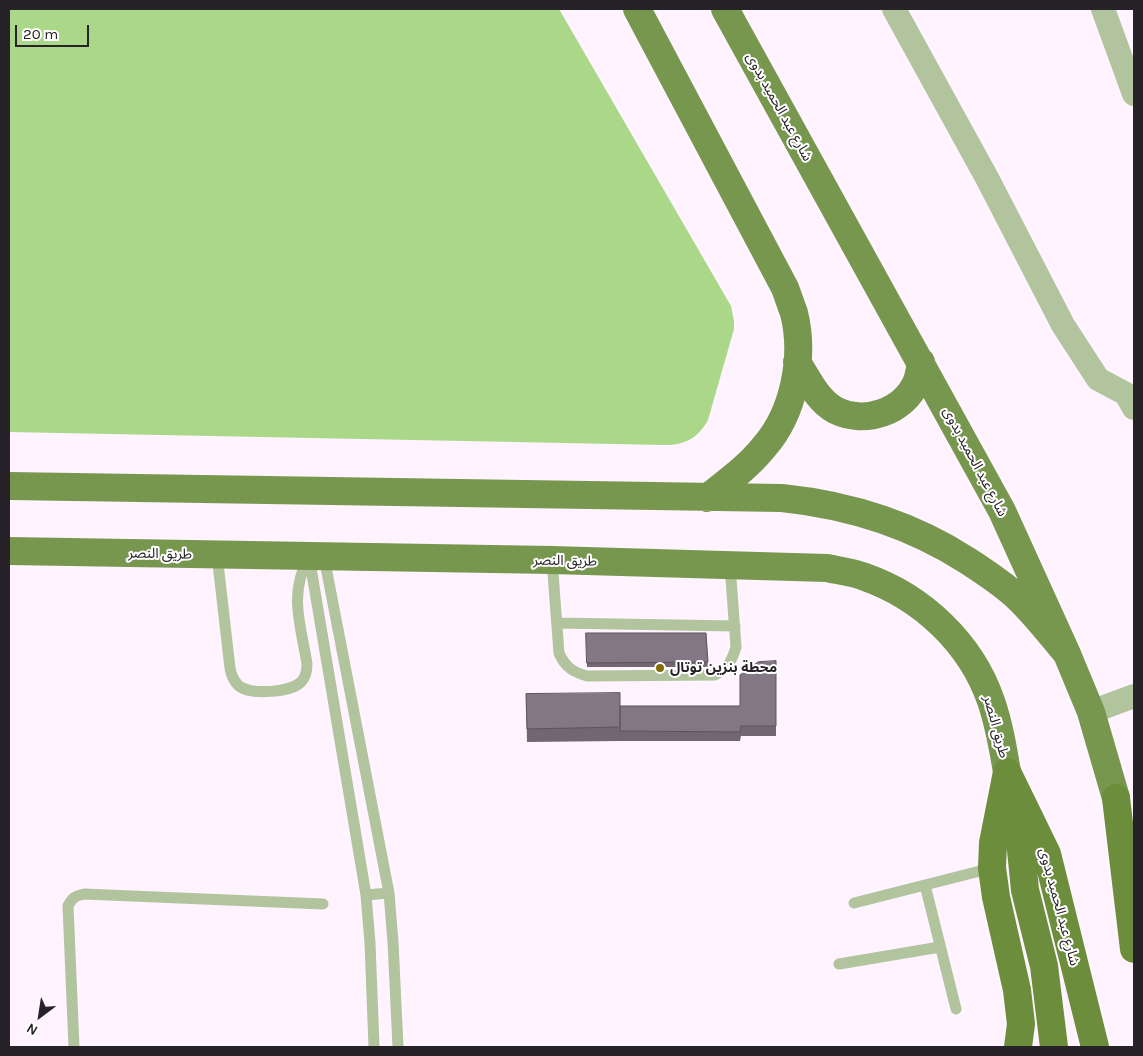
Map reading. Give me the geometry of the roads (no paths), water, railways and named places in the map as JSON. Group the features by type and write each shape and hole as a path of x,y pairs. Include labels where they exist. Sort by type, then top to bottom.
{"highway":[{"path":"1007,772 993,843 992,868 996,896 1017,990 1021,1024 1018,1047"},
{"path":"1007,772 1019,830 1026,890 1044,966 1054,1047"},
{"name":"شارع عبد الحميد بدوى","path":"1007,772 1047,854 1094,1047"},
{"path":"1116,798 1134,818"},
{"path":"1116,798 1134,850"},
{"name":"شارع عبد الحميد بدوى","path":"1116,798 1134,948"}],"main road":[{"path":"637,9 785,288 794,314 797,362 792,393 781,421 766,446 746,467 707,498"},
{"name":"شارع عبد الحميد بدوى","path":"725,9 1002,511 1067,654 1091,712 1116,798"},
{"path":"797,362 820,398 835,410 854,416 873,416 891,410 906,397 917,381 921,362"},
{"path":"9,486 782,498 812,501 843,507 903,526 951,550 986,572 1017,597 1067,654"},
{"name":"طريق النصر","path":"9,551 552,560 827,568 863,576 897,591 928,612 954,637 976,667 991,701 1007,772"}],"street":[{"path":"894,9 988,178 1063,325 1098,379 1126,394 1134,408"},
{"path":"1103,9 1134,94"},
{"path":"1091,712 1134,696"}],"lane":[{"path":"217,555 232,678 248,692 296,686 303,681 307,673 307,664 296,601 297,589 299,578 316,556"},
{"path":"316,556 374,815 388,893 393,942 398,1047"},
{"path":"316,556 352,820 366,895 370,942 374,1047"},
{"path":"552,560 559,653 564,664 574,672 587,676 715,675 725,670 733,660 736,647 730,565"},
{"path":"557,623 735,626"},
{"path":"352,820 374,815"},
{"path":"854,903 992,868"},
{"path":"925,885 956,1010"},
{"path":"366,895 388,893"},
{"path":"74,1047 68,906 76,896 84,894 323,904"},
{"path":"838,964 940,946"}],"place":[{"name":"محطة بنزين توتال","path":"660,668"}]}
